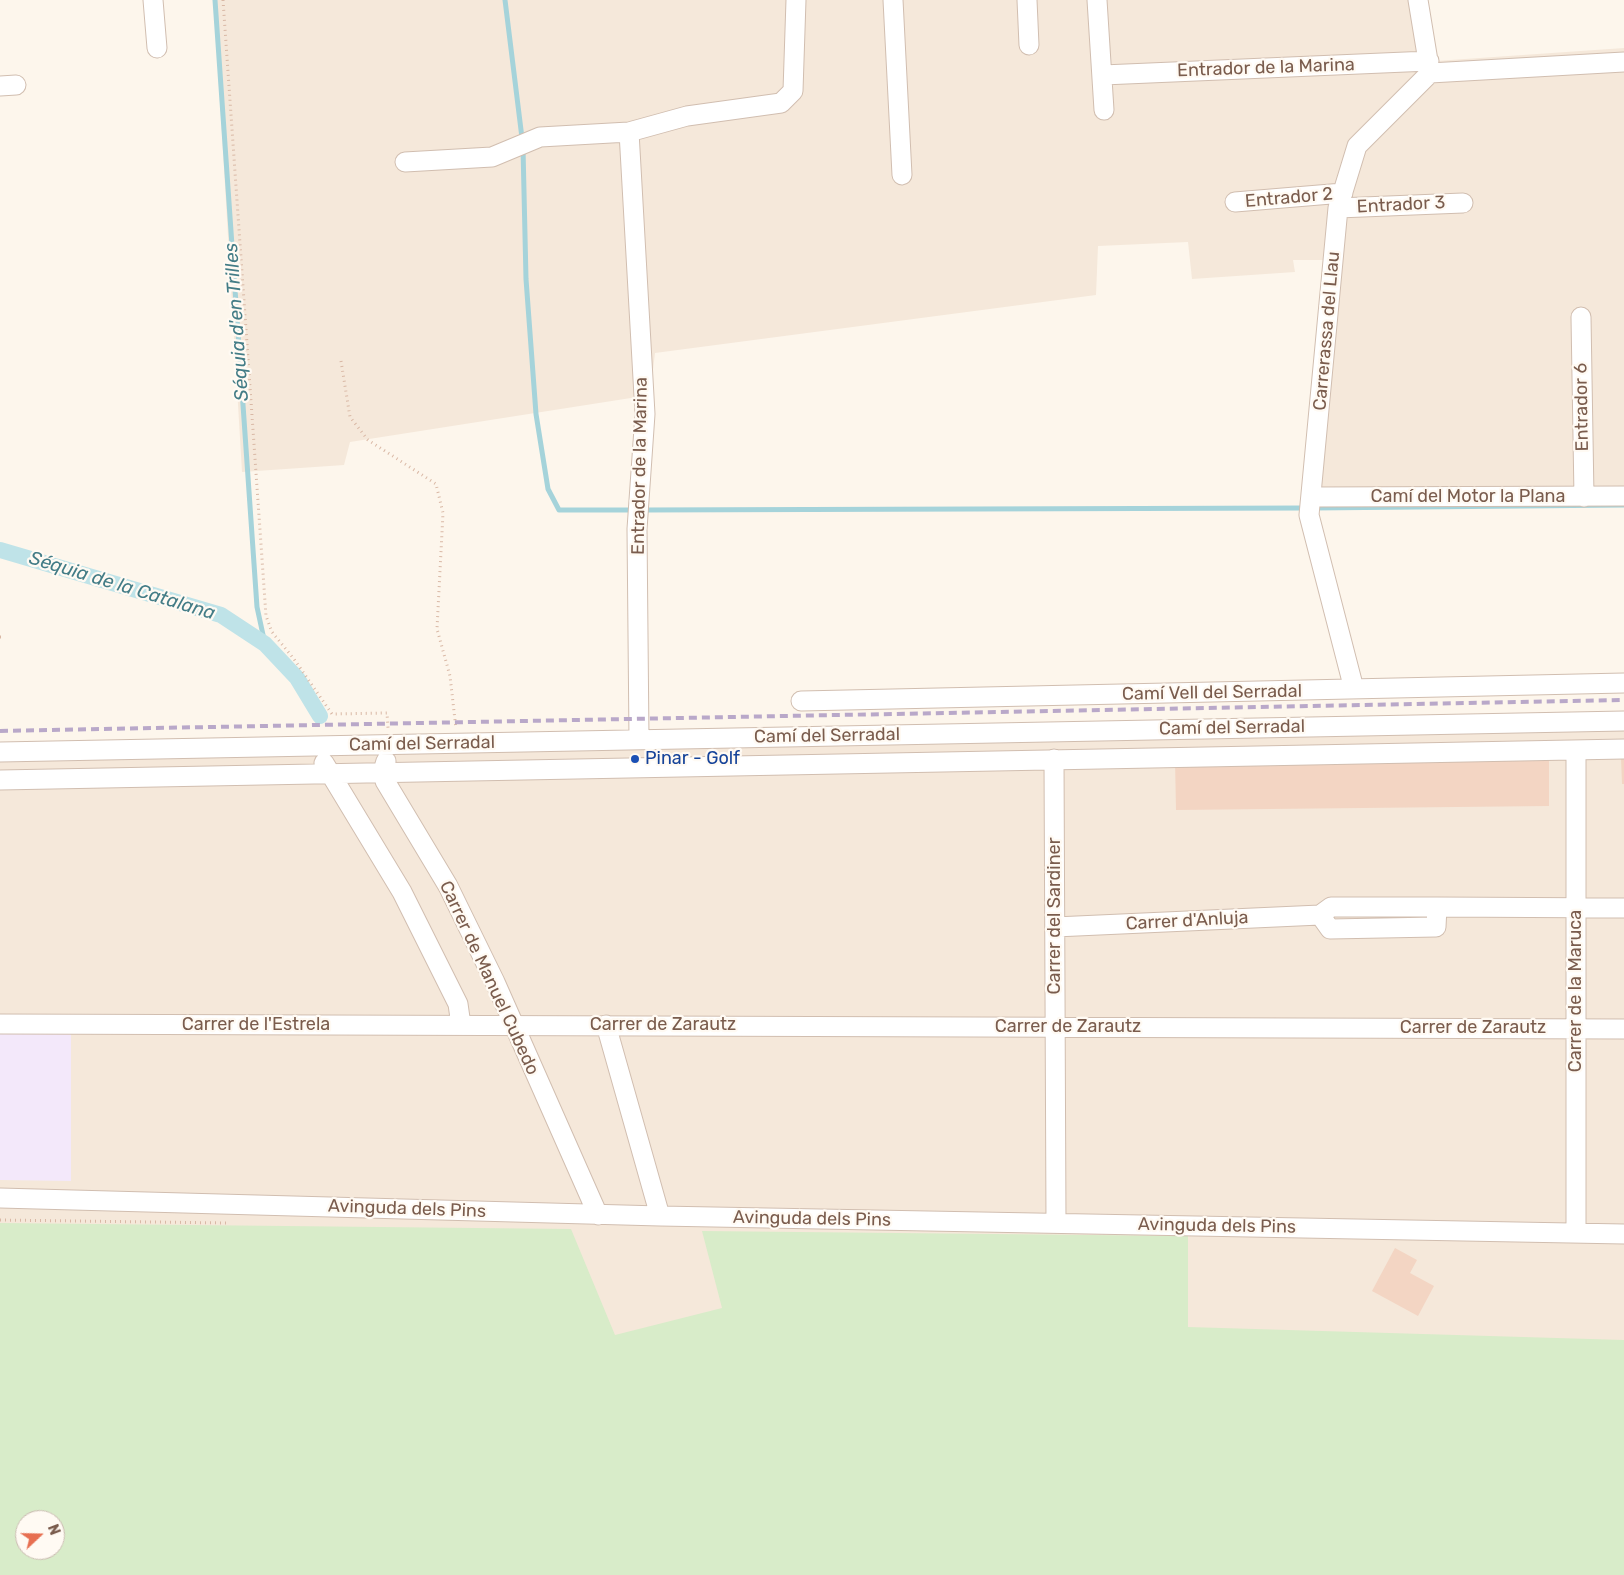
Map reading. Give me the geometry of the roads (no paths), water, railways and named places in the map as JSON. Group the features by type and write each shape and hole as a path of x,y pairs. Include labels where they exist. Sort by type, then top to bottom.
{"street":[{"path":"153,0 157,48"},
{"path":"405,162 492,157 540,137 629,132 687,116 781,103 793,91 796,0"},
{"path":"893,0 902,176"},
{"path":"1027,0 1029,45"},
{"path":"1097,0 1104,110"},
{"path":"1418,0 1430,67"},
{"name":"Entrador de la Marina","path":"1103,75 1624,62"},
{"name":"Carrerassa del Llau","path":"1354,690 1309,515 1341,201 1357,146 1430,67"},
{"name":"Entrador de la Marina","path":"629,132 645,414 637,529 639,740"},
{"name":"Entrador 2","path":"1235,202 1341,201"},
{"name":"Entrador 3","path":"1341,201 1463,202"},
{"name":"Entrador 6","path":"1581,317 1584,497"},
{"name":"Camí del Motor la Plana","path":"1312,498 1624,496"},
{"name":"Camí Vell del Serradal","path":"801,701 1624,683"},
{"name":"Camí del Serradal","path":"0,752 1624,720"},
{"path":"383,771 389,745"},
{"path":"312,746 330,772 402,892 458,1004 461,1025"},
{"name":"Carrer de la Maruca","path":"1576,750 1576,1232"},
{"name":"Camí del Serradal","path":"0,780 383,771 1624,750"},
{"name":"Carrer del Sardiner","path":"1054,760 1056,1223"},
{"name":"Carrer de Manuel Cubedo","path":"383,771 385,781 448,886 495,982 598,1215"},
{"name":"Carrer d'Anluja","path":"1055,927 1320,915 1330,929 1436,927 1437,907 1624,908"},
{"name":"Carrer de l'Estrela","path":"0,1024 513,1025"},
{"name":"Carrer de Zarautz","path":"513,1025 1624,1029"},
{"path":"606,1025 660,1216"},
{"name":"Avinguda dels Pins","path":"0,1198 598,1215 1624,1234"}],"waterway":[{"name":"Séquia d'en Trilles","path":"215,0 257,607 265,644"},
{"path":"505,0 522,138"},
{"path":"523,148 526,279 536,414 548,489 559,510 631,510"},
{"path":"1313,508 1624,505"},
{"path":"644,510 1304,508"},
{"name":"Séquia de la Catalana","path":"0,550 221,615 265,644 297,678 320,716"}],"railway":[{"path":"0,731 1624,700"}],"place":[{"name":"Pinar - Golf","path":"635,759"}]}
